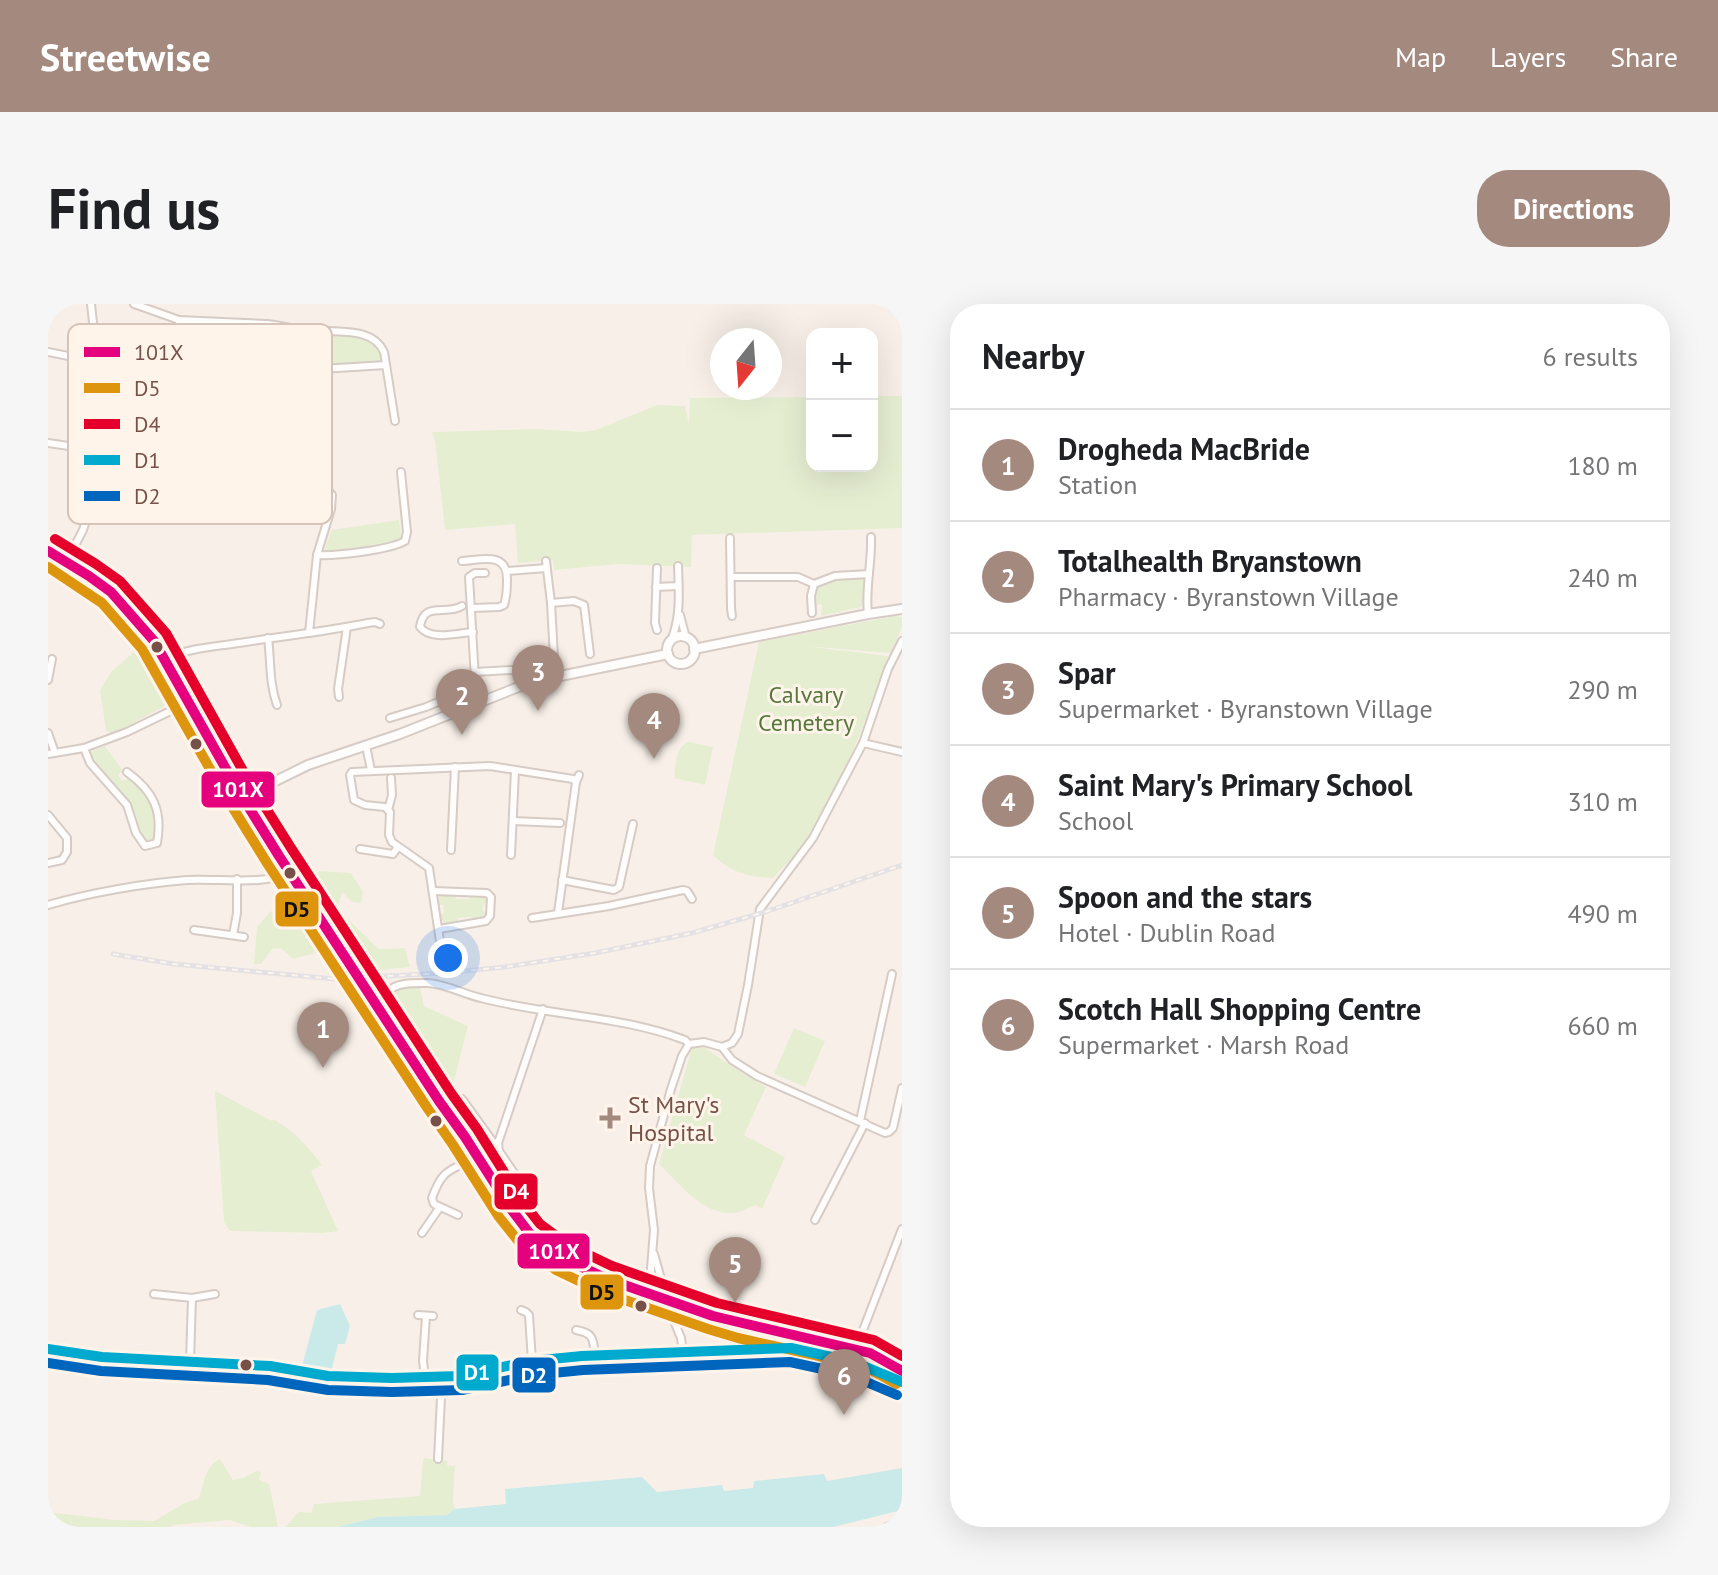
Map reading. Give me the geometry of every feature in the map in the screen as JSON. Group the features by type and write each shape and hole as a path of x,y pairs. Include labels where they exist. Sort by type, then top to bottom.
{"main road":[{"path":"48,551 111,592 154,641 243,797 439,1101 530,1234 563,1258 649,1294 741,1324 902,1361"},
{"path":"48,1349 102,1357 270,1366 328,1376 425,1378 460,1376 532,1361 595,1355 791,1348 855,1361 902,1382"},
{"path":"870,1353 902,1371"}],"street":[{"path":"91,304 93,324"},
{"path":"134,304 179,320 267,324"},
{"path":"179,320 179,324"},
{"path":"332,331 361,334 375,338 381,345 395,421"},
{"path":"48,352 68,356"},
{"path":"332,368 386,365"},
{"path":"48,443 68,445"},
{"path":"317,555 383,548 405,541 407,532 401,472"},
{"path":"67,561 85,524"},
{"path":"309,633 317,555 326,524"},
{"path":"868,614 871,537"},
{"path":"730,538 732,616"},
{"path":"462,561 496,560 507,571 504,605 472,608"},
{"path":"507,571 546,565 555,676"},
{"path":"670,643 677,637 686,638 692,642 693,657 682,664 675,663 668,654 670,643 676,629 678,612 678,566"},
{"path":"657,568 657,630"},
{"path":"481,700 476,686 469,577 475,573 485,573"},
{"path":"731,577 798,577 814,584 835,576 869,574"},
{"path":"812,613 814,584"},
{"path":"656,587 678,586"},
{"path":"551,603 574,601 584,605 590,654"},
{"path":"462,606 429,611 422,617 420,627 432,635 473,632"},
{"path":"694,649 902,609"},
{"path":"678,612 686,638"},
{"path":"165,659 178,653 268,638 375,622 380,624"},
{"path":"339,697 347,627"},
{"path":"268,638 270,675 277,705"},
{"path":"722,1047 732,1043 738,1034 760,909 813,838 863,743 888,669 902,641"},
{"path":"243,797 308,765 400,734 531,682 668,654"},
{"path":"48,680 52,659"},
{"path":"475,672 529,669"},
{"path":"390,718 476,686"},
{"path":"48,733 52,754 84,748 127,732 187,703"},
{"path":"863,743 902,752"},
{"path":"366,746 371,770"},
{"path":"84,748 90,763 127,805 136,833 145,846 150,846 157,843 160,824 154,802 142,783 127,772"},
{"path":"388,810 354,800 352,772 490,766 578,778 558,913"},
{"path":"451,850 455,767"},
{"path":"511,855 515,771"},
{"path":"391,778 389,835 398,847 429,868 441,948 446,955"},
{"path":"48,815 67,838 67,852 62,860 48,863"},
{"path":"513,821 560,823"},
{"path":"562,880 614,890 619,887 633,824"},
{"path":"360,849 393,854 398,847"},
{"path":"48,905 110,891 189,880 275,879 291,872"},
{"path":"233,935 237,913 237,879"},
{"path":"532,918 683,890 692,899"},
{"path":"433,891 487,893 491,897 490,916 486,921 439,929"},
{"path":"194,930 244,937"},
{"path":"815,1220 863,1122 892,974"},
{"path":"421,1071 416,1049 388,996 390,988 439,984 481,998 638,1025 689,1044"},
{"path":"527,1192 499,1151 498,1143 543,1009"},
{"path":"689,1044 704,1042 722,1047 732,1060 757,1076 885,1133 893,1128 902,1088"},
{"path":"649,1294 654,1230 650,1166 671,1089 689,1044"},
{"path":"462,1099 493,1142 498,1143"},
{"path":"458,1215 434,1204 432,1198 438,1181 447,1171 477,1157"},
{"path":"448,1211 453,1200"},
{"path":"422,1233 440,1207"},
{"path":"860,1338 902,1229"},
{"path":"652,1249 665,1293"},
{"path":"154,1294 192,1298 215,1294"},
{"path":"190,1361 192,1298"},
{"path":"521,1310 529,1315 532,1361"},
{"path":"670,1311 681,1338 683,1353"},
{"path":"425,1378 426,1316"},
{"path":"576,1330 591,1336 595,1355"},
{"path":"438,1459 442,1377"},
{"path":"887,1527 902,1522"}],"green space":[{"path":"335,334 365,338 379,346 382,355 379,363 332,366 332,336"},
{"path":"878,396 902,396 902,528 692,535 691,567 619,564 554,570 553,560 518,563 515,524 445,530 432,432 539,429 582,432 596,430 657,405 685,406 689,424 690,398 782,400 782,397 806,397 806,472 878,472"},
{"path":"399,520 402,541 324,553 331,530"},
{"path":"861,577 861,607 821,616 822,605 816,606 814,603 816,589 835,579"},
{"name":"Calvary Cemetery","path":"902,617 902,626 889,653 804,646 888,656 841,779 802,847 773,878 748,875 727,866 713,855 759,642"},
{"path":"144,643 176,695 172,702 113,734 106,731 100,690 111,672"},
{"path":"689,742 713,747 705,785 674,778 681,747"},
{"path":"105,746 123,771 118,775 122,781 130,778 151,806 156,822 155,840 144,841 132,808 93,762 91,752"},
{"path":"320,871 351,873 363,892 361,903 352,902 342,892 337,910 378,949 405,948 410,967 362,972 302,879"},
{"path":"445,894 455,894 456,899 469,899 470,894 484,895 489,903 484,903 483,911 488,912 485,919 473,921 471,917 458,918 458,923 444,924 440,914 444,913 443,905 439,905 439,898"},
{"path":"271,911 298,927 309,919 331,949 293,959 282,949 273,948 261,964 254,964 257,927"},
{"path":"420,987 424,1006 468,1026 449,1102 393,1002 392,994 396,989"},
{"path":"794,1028 825,1041 805,1087 774,1074"},
{"path":"692,1047 705,1048 766,1087 744,1135 785,1157 762,1209 756,1205 732,1213 710,1208 691,1196 659,1164"},
{"path":"215,1091 281,1124 311,1151 322,1165 311,1171 338,1231 230,1231 224,1222"},
{"path":"424,1458 447,1461 447,1465 455,1466 455,1509 446,1515 378,1517 337,1527 286,1527 298,1512 311,1513 314,1504 420,1496"},
{"path":"220,1459 233,1480 261,1472 259,1480 269,1484 278,1527 251,1527 230,1520 171,1527 48,1527 48,1512 154,1521 199,1498 208,1470"}],"water":[{"path":"340,1304 350,1326 345,1344 338,1344 331,1372 302,1366 317,1310"},
{"path":"902,1468 902,1510 833,1527 337,1527 378,1517 446,1515 455,1509 506,1504 505,1489 642,1477 657,1492 722,1485 724,1491 753,1488 754,1481 824,1474 827,1481"}],"railway":[{"path":"113,954 174,964 335,979 505,967 692,933 765,912 902,865"}],"transit line":[{"name":"D4","path":"55,539 120,581 166,633 247,778 291,848 540,1224 570,1246 612,1266 717,1303 874,1340 902,1356"},
{"name":"101X","path":"48,551 111,592 154,641 279,856 530,1234 563,1258 607,1279 713,1316 870,1353 902,1371"},
{"name":"D5","path":"48,567 102,603 142,649 267,863 499,1217 519,1242 556,1270 602,1292 738,1338 864,1366 896,1384"},
{"name":"D1","path":"48,1349 102,1357 270,1366 328,1376 392,1378 460,1376 531,1361 582,1356 791,1348 854,1362 902,1382"},
{"name":"D2","path":"48,1363 101,1371 268,1380 328,1390 392,1392 462,1390 533,1375 583,1370 790,1362 850,1375 897,1395"}],"place":[{"name":"Spar","path":"538,711"},
{"name":"Totalhealth Bryanstown","path":"462,735"},
{"name":"Saint Mary's Primary School","path":"654,759"},
{"name":"Drogheda MacBride","path":"323,1068"},
{"name":"St Mary's Hospital","path":"610,1118"},
{"name":"Spoon and the stars","path":"735,1303"},
{"name":"Scotch Hall Shopping Centre","path":"844,1415"}]}
